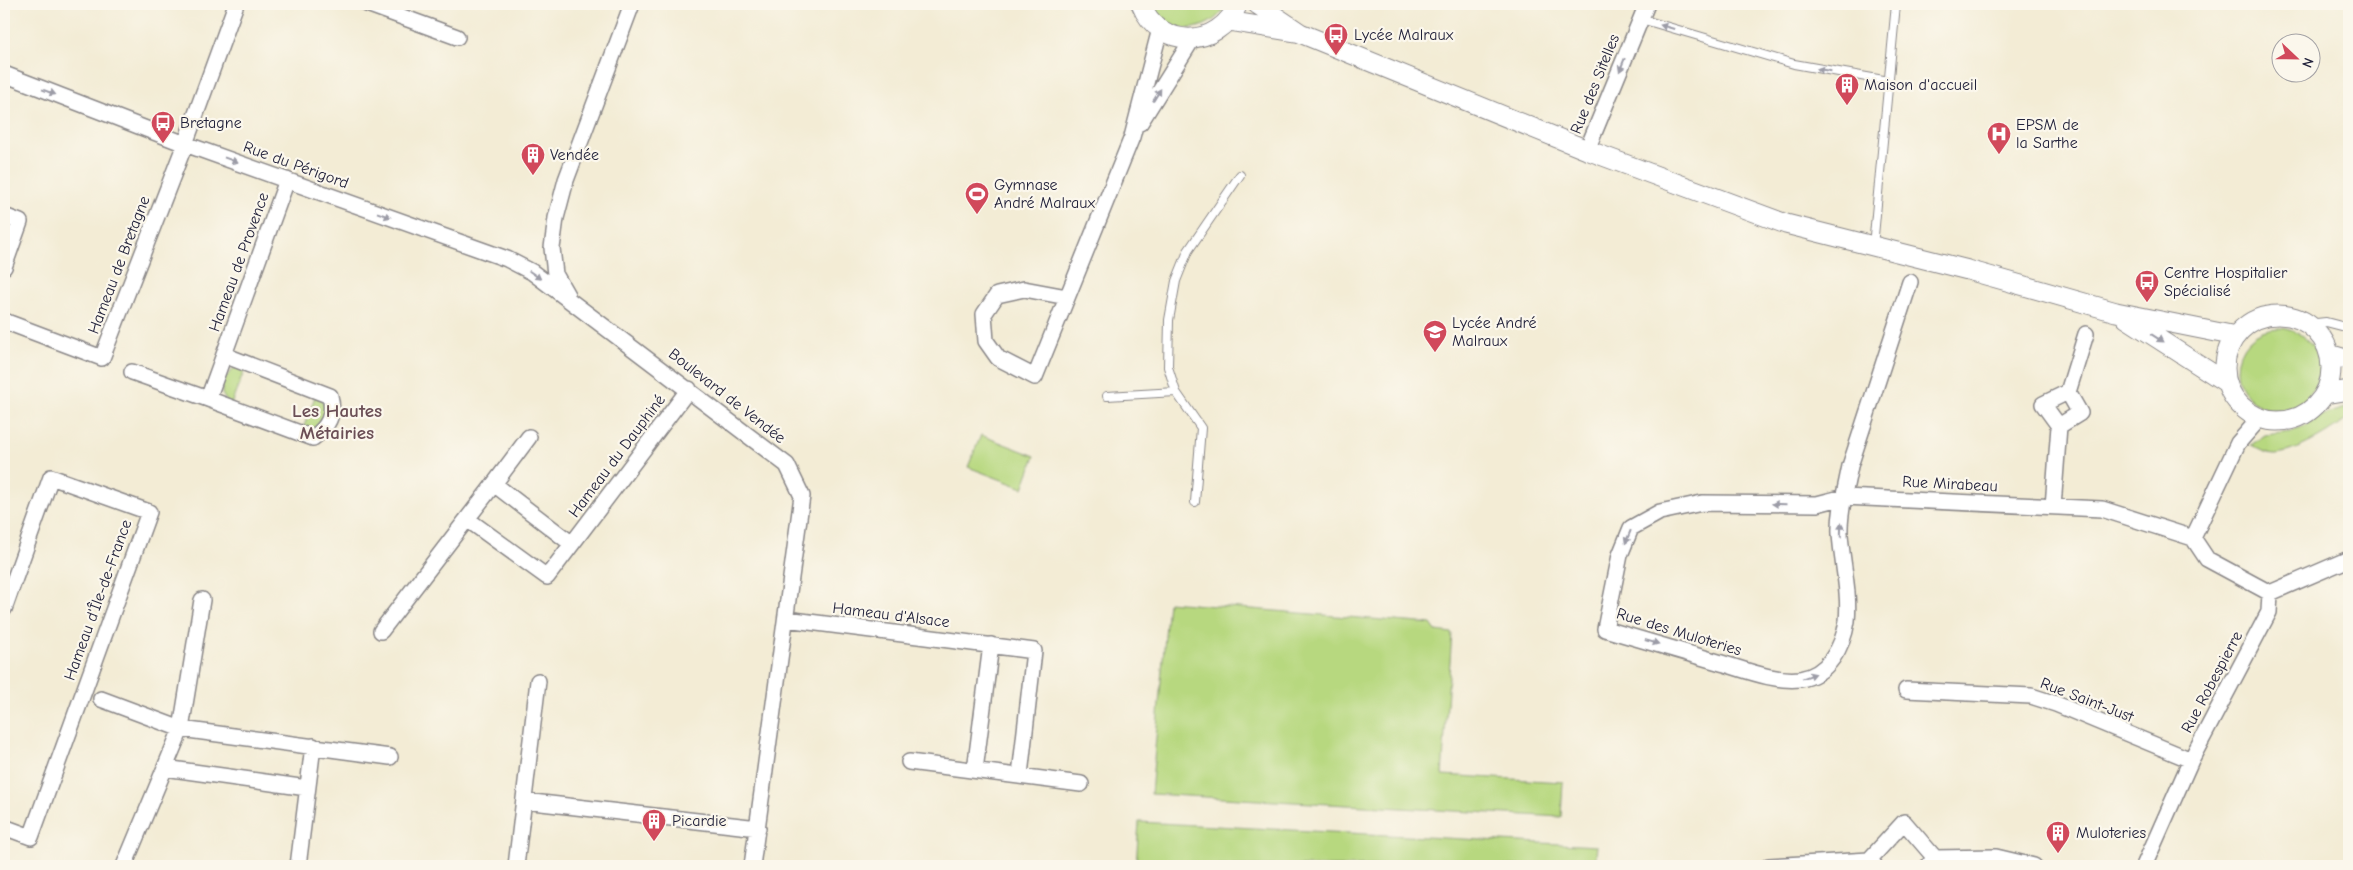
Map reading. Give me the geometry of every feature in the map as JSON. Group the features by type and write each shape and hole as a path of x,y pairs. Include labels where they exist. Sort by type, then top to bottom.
{"street":[{"path":"185,144 236,4"},
{"path":"367,4 403,10 457,37"},
{"name":"Boulevard de Vendée","path":"632,4 566,180 556,218 552,248 555,274 570,301 689,389 787,465 802,496 752,866"},
{"path":"1141,4 1148,17 1160,29 1180,38 1193,38 1215,32 1228,21 1238,4"},
{"path":"1257,4 1300,33 1587,150 1786,224 1978,272 2116,312 2236,336"},
{"name":"Rue des Sitelles","path":"1587,150 1647,4"},
{"path":"1228,21 1300,33"},
{"path":"1067,297 1024,289 997,295 984,314 986,341 998,358 1035,377 1132,137 1160,29"},
{"path":"1132,137 1193,38"},
{"name":"Rue du Périgord","path":"4,74 185,144 507,259 532,272 570,301"},
{"name":"Hameau de Bretagne","path":"4,321 102,358 185,144"},
{"name":"Hameau de Provence","path":"208,399 287,180"},
{"path":"4,216 20,222 4,267"},
{"name":"Rue des Muloteries","path":"1844,497 1817,504 1702,503 1660,512 1631,528 1620,555 1605,629 1762,675 1790,679 1812,676 1824,669 1838,651 1846,622 1848,603 1840,532 1850,466 1910,282"},
{"path":"2116,312 2227,383"},
{"path":"2273,315 2290,316 2307,324 2322,338 2329,354 2330,379 2325,394 2310,411 2293,419 2278,422 2260,418 2242,407 2235,400 2227,383 2226,359 2236,336 2244,327 2256,320 2273,315"},
{"path":"2059,426 2080,413 2068,392 2086,334"},
{"path":"2329,354 2349,360"},
{"name":"Hameau de Provence","path":"132,372 313,438 322,431 330,420 332,406 330,396 224,355"},
{"name":"Hameau du Dauphiné","path":"467,518 547,577 689,389"},
{"path":"2325,394 2349,390"},
{"path":"2053,507 2059,426 2043,404 2068,392"},
{"path":"2260,418 2238,443 2193,538 2207,559 2270,592 2349,558"},
{"path":"381,631 529,437"},
{"name":"Hameau d'Île-de-France","path":"4,608 10,570 51,477 149,512 31,837 4,827"},
{"name":"Hameau du Dauphiné","path":"494,484 572,544"},
{"name":"Rue Mirabeau","path":"1844,497 2102,509 2193,538"},
{"name":"Rue Robespierre","path":"2144,866 2191,760 2270,612 2270,592"},
{"path":"124,866 181,729 202,600"},
{"name":"Hameau d'Alsace","path":"786,619 1034,651 1020,775"},
{"path":"975,770 991,645"},
{"path":"516,866 538,681"},
{"name":"Rue Saint-Just","path":"1906,690 2032,696 2056,704 2191,760"},
{"path":"101,699 181,729 390,757"},
{"path":"298,866 313,746"},
{"path":"909,762 1081,784"},
{"path":"165,768 307,788"},
{"path":"524,801 758,828"},
{"path":"1769,866 1872,863 1904,822 1932,862 1996,857 2034,866"}],"lane":[{"path":"1873,247 1896,4"},
{"path":"1641,19 1794,64 1889,81"},
{"path":"1195,502 1201,428 1176,392 1168,367 1169,320 1176,281 1188,251 1200,231 1240,176"},
{"path":"2307,324 2326,322 2349,328"},
{"path":"1107,396 1176,392"}],"green space":[{"path":"1152,4 1227,4 1211,22 1189,28 1177,27 1167,23 1158,15"},
{"path":"2278,328 2294,331 2307,340 2316,353 2319,369 2316,385 2307,398 2294,407 2278,410 2262,407 2249,398 2240,385 2237,369 2240,353 2249,340 2262,331"},
{"path":"247,364 230,407 222,394 222,381 237,365"},
{"path":"317,391 324,406 324,418 316,427 301,434"},
{"path":"2346,408 2349,416 2343,422 2302,446 2273,454 2261,451 2251,445 2265,435 2290,432 2304,427 2323,415"},
{"path":"981,435 1035,456 1023,488 968,467"},
{"path":"1168,602 1431,624 1436,631 1452,633 1442,775 1563,782 1561,817 1151,794"},
{"path":"1139,822 1597,846 1595,866 1136,866"}],"place":[{"name":"Lycée Malraux","path":"1336,56"},
{"name":"Maison d'accueil","path":"1847,106"},
{"name":"Bretagne","path":"163,144"},
{"name":"EPSM de la Sarthe","path":"1999,155"},
{"name":"Vendée","path":"533,176"},
{"name":"Gymnase André Malraux","path":"977,215"},
{"name":"Centre Hospitalier Spécialisé","path":"2147,303"},
{"name":"Lycée André Malraux","path":"1435,353"},
{"name":"Picardie","path":"654,842"},
{"name":"Muloteries","path":"2058,854"}],"district":[{"name":"Les Hautes Métairies","path":"337,422"}]}
